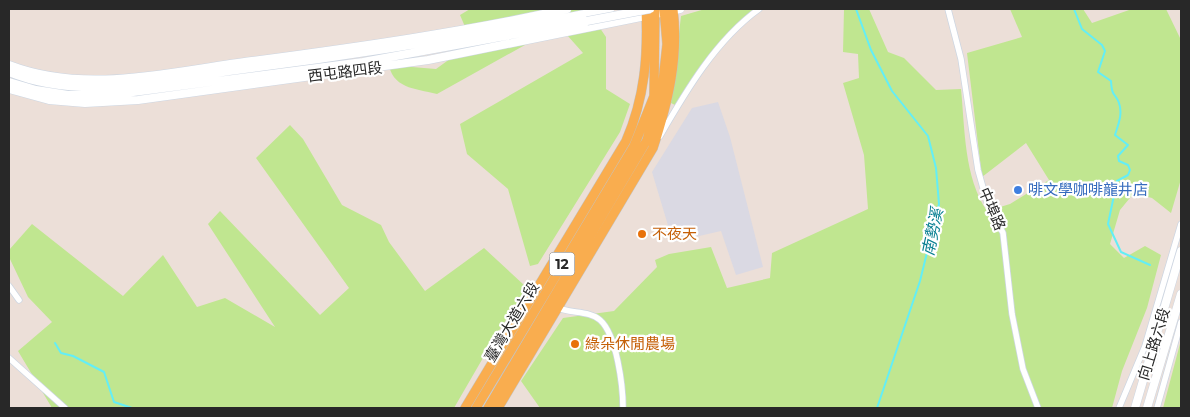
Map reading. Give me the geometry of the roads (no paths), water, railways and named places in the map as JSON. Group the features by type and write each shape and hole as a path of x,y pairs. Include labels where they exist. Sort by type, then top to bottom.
{"main road":[{"name":"12","path":"652,148 664,115 674,66 671,10"},
{"name":"臺灣大道六段","path":"498,408 647,140 663,81 671,10"},
{"name":"臺灣大道六段","path":"465,408 634,146 654,96 650,11"},
{"name":"臺灣大道六段","path":"476,408 626,141 634,121 646,74 650,11"},
{"name":"臺灣大道六段","path":"488,408 652,148"}],"street":[{"name":"西屯路四段","path":"9,65 29,73 56,79 96,81 417,39 567,9"},
{"name":"西屯路四段","path":"9,82 36,90 68,95 110,95 411,55 586,17 610,9"},
{"path":"652,148 683,97 719,48 759,9"},
{"name":"中埠路","path":"948,9 964,77 978,170 987,202 1003,233 1014,323 1023,369 1038,408"},
{"name":"西屯路四段","path":"9,72 58,85 100,87 186,78 586,17 671,10"},
{"name":"西屯路四段","path":"9,89 49,100 85,103 122,101 394,65 650,11"},
{"path":"417,39 458,38"},
{"path":"411,55 462,52"},
{"path":"1119,408 1145,346 1181,224"},
{"name":"向上路六段","path":"1135,408 1181,250"},
{"path":"9,286 19,300"},
{"name":"向上路六段","path":"1147,408 1181,294"},
{"path":"538,296 554,306 586,314 600,320 609,337 618,363 623,408"},
{"path":"1157,408 1181,322"},
{"path":"9,358 65,408"}],"waterway":[{"name":"南勢溪","path":"856,9 871,50 892,91 928,136 936,168 939,204 920,281 877,408"},
{"path":"1074,9 1082,29 1102,45 1105,51 1098,72 1111,81 1112,90 1118,100 1120,111 1120,119 1115,135 1128,145 1118,156 1119,161 1128,165 1130,170 1128,175 1117,181 1108,224 1121,252 1150,265"},
{"name":"南勢溪","path":"55,343 61,353 73,356 104,372 114,402 132,408"}],"place":[{"name":"啡文學咖啡龍井店","path":"1018,190"},
{"name":"不夜天","path":"642,234"},
{"name":"綠朵休閒農場","path":"575,344"}]}
